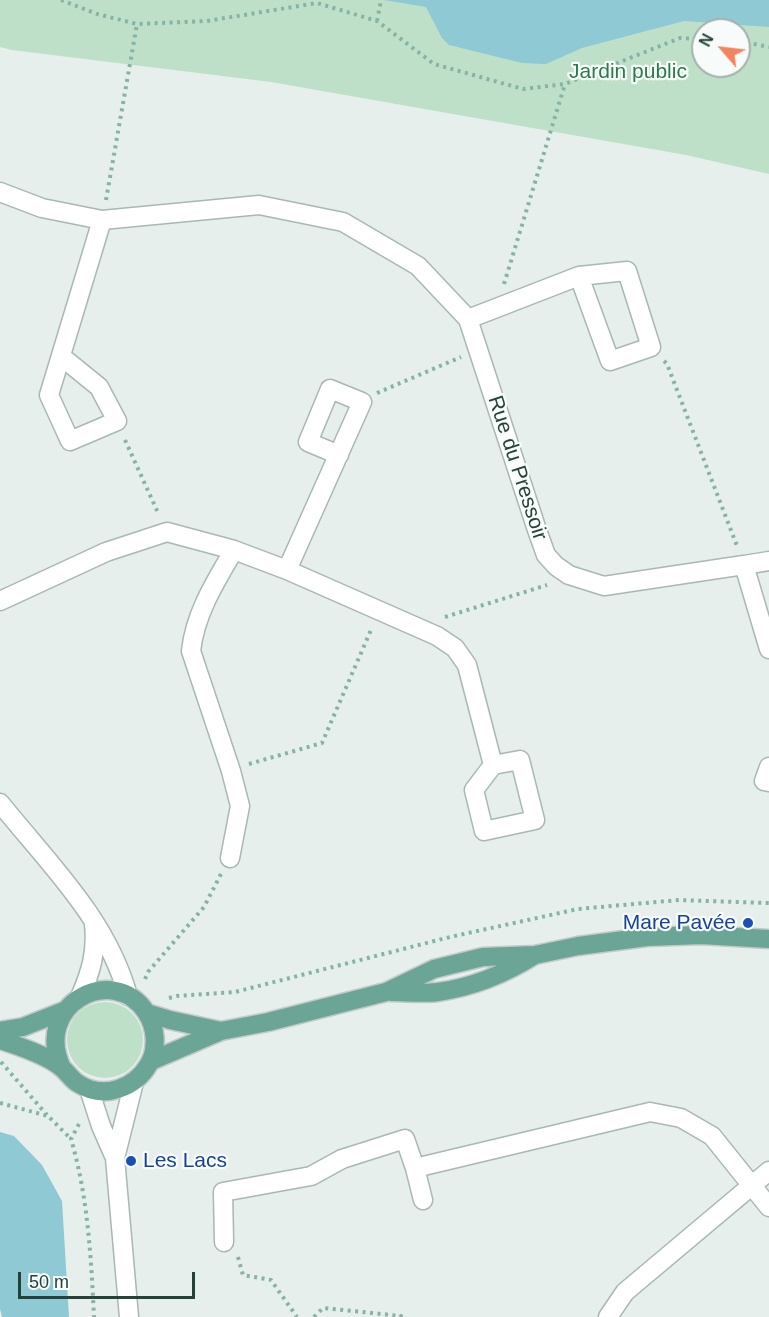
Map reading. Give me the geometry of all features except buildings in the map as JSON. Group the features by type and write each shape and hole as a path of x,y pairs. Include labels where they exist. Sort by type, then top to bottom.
{"main road":[{"path":"151,1061 221,1031 268,1022 386,992 437,992 504,974 535,955 578,946 647,938 701,935 769,939"},
{"path":"62,1068 55,1048 56,1028 66,1010 80,997 99,991 119,992 170,1020 221,1031"},
{"path":"0,1040 21,1047 62,1068 79,1084 89,1089 112,1091 134,1082 144,1073 155,1049 152,1024 137,1003"},
{"path":"0,1031 23,1027 66,1010"}],"street":[{"name":"Rue du Pressoir","path":"0,192 42,207 102,220 259,205 343,222 418,266 468,319 546,555 556,566 569,575 604,586 769,561"},
{"path":"62,357 99,387 117,420 70,441 49,395 102,220"},
{"path":"468,319 579,276 627,270 651,347 610,361 579,276"},
{"path":"287,570 339,455 362,402 330,389 308,442 339,455"},
{"path":"0,601 106,552 167,532 234,550 287,570 437,636 455,648 467,665 493,765"},
{"path":"231,858 240,806 231,771 191,651 193,631 212,587 234,550"},
{"path":"744,565 769,649"},
{"path":"769,767 764,781 769,782"},
{"path":"0,803 94,919 137,1003"},
{"path":"80,997 90,975 94,958 96,942 94,919"},
{"path":"115,1158 134,1082"},
{"path":"89,1089 101,1126 115,1158 129,1317"},
{"path":"415,1168 650,1112 681,1118 712,1136 769,1207"},
{"path":"224,1242 223,1192 311,1176 342,1159 405,1138 423,1200"},
{"path":"608,1317 625,1292 769,1171"}],"path":[{"path":"61,0 97,14 136,24 207,21 317,3 377,21 434,64 523,89 565,84 680,38 691,38"},
{"path":"377,21 381,0"},
{"path":"102,220 136,24"},
{"path":"751,43 769,47"},
{"path":"496,308 565,84"},
{"path":"651,347 667,364 744,565"},
{"path":"362,402 376,393 479,349"},
{"path":"117,420 167,532"},
{"path":"437,636 445,617 535,589 569,575"},
{"path":"231,771 252,762 322,743 378,611"},
{"path":"137,1003 148,972 204,907 231,858"},
{"path":"0,1062 71,1139 80,1171 86,1209 93,1317"},
{"path":"0,1103 48,1116"},
{"path":"71,1139 80,1122"},
{"path":"224,1242 238,1255 243,1275 271,1280 297,1317"},
{"path":"314,1317 323,1308 400,1317"}],"green space":[{"name":"Jardin public","path":"0,0 769,0 769,174 686,155 271,82 0,47"},
{"path":"98,1002 112,1002 126,1008 137,1019 143,1033 140,1055 132,1067 112,1078 98,1078 84,1072 73,1061 67,1047 67,1033 73,1019 84,1008"}],"water":[{"path":"384,0 769,0 769,27 751,26 751,18 691,18 691,21 684,21 582,48 546,64 522,63 449,45 442,38 426,7"},
{"path":"0,1132 14,1136 42,1165 62,1201 69,1317 2,1317 0,1309"}],"place":[{"name":"Mare Pavée","path":"748,923"},
{"name":"Les Lacs","path":"131,1161"}]}
